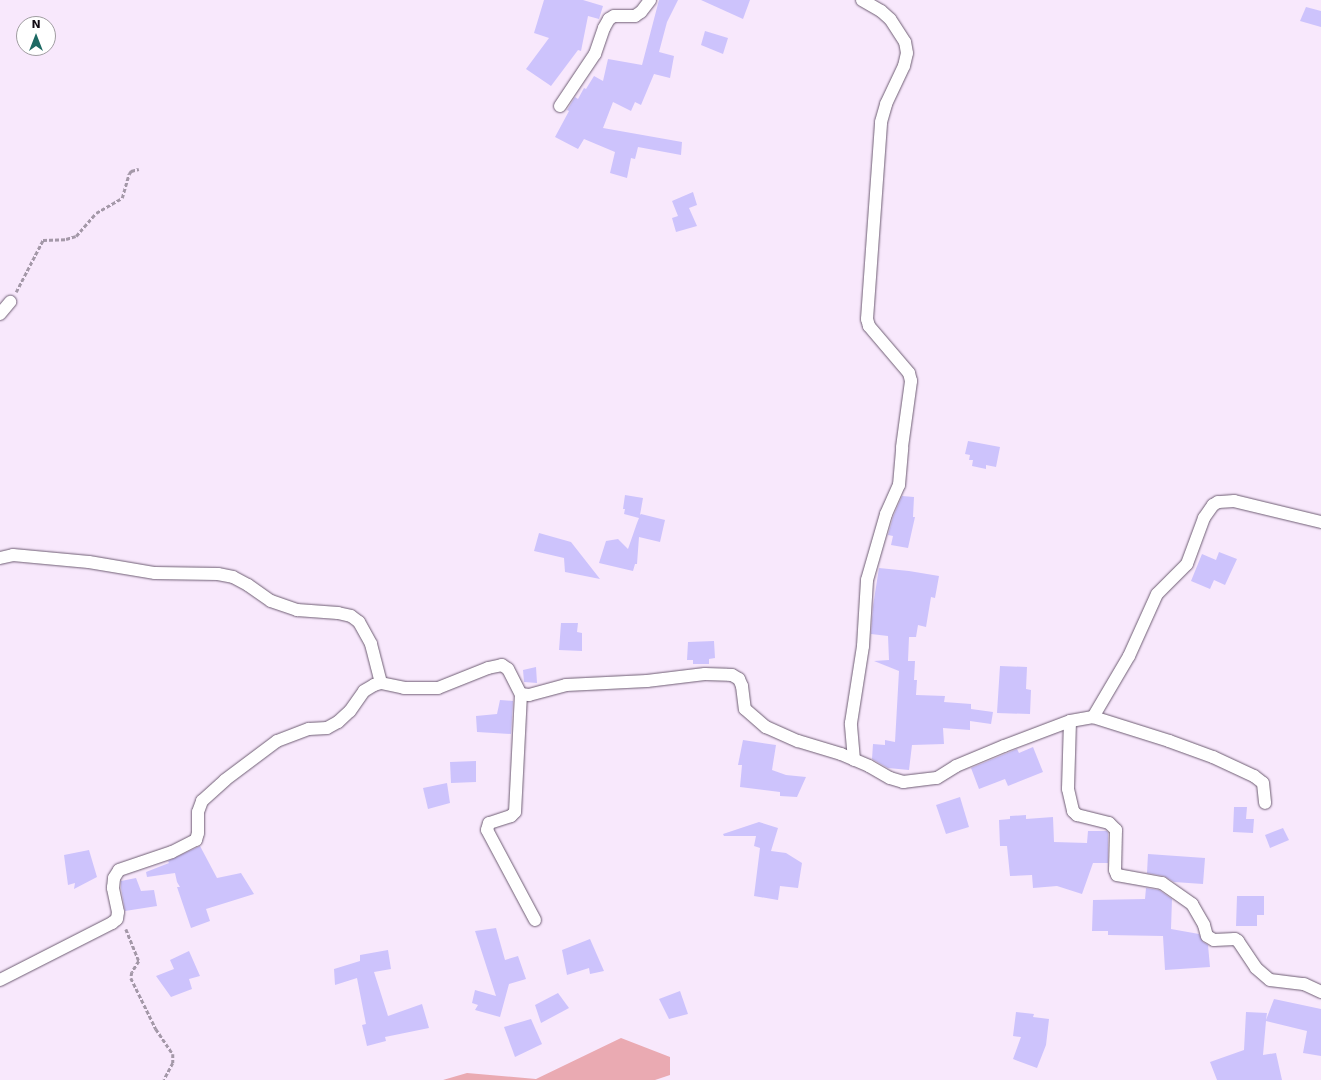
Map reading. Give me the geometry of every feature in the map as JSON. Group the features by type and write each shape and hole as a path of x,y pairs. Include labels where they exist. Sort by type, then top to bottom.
{"street":[{"path":"560,106 595,54 604,28 609,19 614,16 635,16 641,12 650,0"},
{"path":"854,760 851,723 863,646 868,580 886,514 899,485 901,451 911,381 909,373 869,326 867,319 881,122 886,104 904,66 907,53 905,42 890,19 881,11 862,0"},
{"path":"0,314 10,302"},
{"path":"1093,717 1129,656 1157,594 1187,564 1204,518 1213,505 1218,502 1234,501 1321,522"},
{"path":"0,558 13,555 89,562 154,573 218,574 233,577 272,601 297,610 338,613 351,616 359,622 371,644 381,683"},
{"path":"0,980 112,923 117,919 118,912 113,888 114,878 119,870 172,852 196,840 198,833 198,812 202,801 225,780 277,741 309,729 327,728 338,722 350,711 364,691 374,685 381,683 404,688 438,688 488,668 502,665 508,669 521,694 515,812 511,816 489,823 487,830 535,920"},
{"path":"521,694 529,695 566,685 647,681 705,674 732,675 739,679 742,686 745,709 766,727 798,741 869,766 890,778 903,782 937,778 956,766 1004,746 1070,721 1093,717 1205,754 1254,776 1263,783 1265,803"},
{"path":"1070,721 1068,789 1073,811 1077,815 1109,823 1116,830 1115,870 1117,875 1162,883 1192,904 1204,925 1207,936 1214,940 1235,939 1238,941 1256,968 1270,980 1304,984 1321,992"}],"path":[{"path":"10,302 43,240 66,239 76,236 96,213 122,198 129,174 131,171 138,168"},
{"path":"118,912 138,957 138,965 132,972 131,978 156,1029 173,1054 173,1063 164,1080"}],"shaded area":[{"path":"621,1038 670,1057 670,1075 655,1080 443,1080 467,1073 536,1079"}],"building":[{"path":"544,0 583,0 603,6 599,19 588,16 581,51 578,50 551,86 526,69 549,38 534,33"},
{"path":"659,0 678,0 667,22 659,52 674,56 670,78 654,74 641,105 635,102 631,111 613,102 603,128 682,142 681,155 638,147 635,159 631,158 627,178 610,173 615,152 584,139 578,149 555,137 569,111 567,110 575,97 578,99 584,88 586,89 594,76 603,81 608,59 642,65"},
{"path":"701,0 750,0 743,19"},
{"path":"1306,7 1321,11 1321,27 1300,21"},
{"path":"705,31 728,38 723,54 701,45"},
{"path":"693,192 697,205 689,208 697,226 676,232 672,218 678,216 672,201"},
{"path":"968,441 1000,447 996,467 986,465 986,469 972,466 973,460 969,460 970,455 965,454"},
{"path":"625,495 643,498 640,515 665,520 660,542 639,537 637,564 635,564 633,571 599,563 606,541 618,539 628,549 639,518 624,514 625,509 623,509"},
{"path":"902,496 914,497 913,517 915,517 908,548 891,545 893,536 888,535 893,517"},
{"path":"539,533 571,542 600,579 565,572 564,558 534,551"},
{"path":"1219,552 1237,559 1225,585 1214,580 1210,589 1191,581 1202,554 1216,560"},
{"path":"879,568 939,576 935,598 931,597 926,627 918,625 916,637 909,637 908,661 915,661 914,680 917,680 916,695 945,696 944,702 971,704 971,709 993,712 991,724 970,721 970,730 943,728 944,744 912,745 909,770 888,768 872,759 873,744 885,745 885,740 895,742 899,671 874,661 889,660 888,636 871,634 873,606"},
{"path":"561,623 578,623 577,632 582,633 582,651 559,650"},
{"path":"714,641 715,658 709,659 709,664 693,664 693,660 687,660 688,642"},
{"path":"1000,666 1027,667 1026,689 1031,690 1030,714 997,713"},
{"path":"536,667 537,683 524,682 523,670"},
{"path":"500,700 513,701 511,734 477,732 476,716 497,714"},
{"path":"743,740 776,745 772,770 786,775 806,777 797,797 780,796 780,792 740,787 742,765 738,765"},
{"path":"1033,747 1043,772 1008,786 1005,779 979,789 971,768 1017,749 1019,753"},
{"path":"476,761 476,782 451,783 450,762"},
{"path":"447,783 450,803 428,809 423,788"},
{"path":"960,797 969,827 946,834 936,805"},
{"path":"1234,807 1247,807 1246,819 1254,819 1253,833 1233,832"},
{"path":"1026,815 1026,819 1053,817 1054,842 1087,843 1088,831 1107,831 1108,863 1093,863 1082,894 1057,886 1033,888 1032,875 1010,876 1007,846 1000,846 999,820 1010,819 1010,816"},
{"path":"759,822 778,828 771,851 786,853 802,863 798,888 780,886 778,900 754,896 760,848 754,846 756,836 724,836 723,834"},
{"path":"1283,828 1289,840 1270,848 1265,835"},
{"path":"200,846 217,878 241,873 254,894 206,909 210,921 191,928 177,887 180,887 175,873 147,877 146,872 169,863 168,861"},
{"path":"89,850 97,877 74,889 75,883 68,885 64,855"},
{"path":"1148,854 1205,858 1203,884 1174,882 1164,876 1147,873"},
{"path":"136,878 141,891 154,890 157,906 125,911 121,881"},
{"path":"1146,888 1159,890 1172,899 1171,929 1199,934 1203,942 1208,945 1210,967 1165,970 1163,936 1108,935 1108,931 1092,931 1093,900 1145,899"},
{"path":"1237,896 1264,896 1264,915 1257,915 1257,926 1236,926"},
{"path":"496,928 505,960 518,956 526,979 509,984 500,1017 475,1010 478,1005 472,1003 475,990 496,996 475,931"},
{"path":"590,939 604,971 590,974 589,968 567,975 562,950"},
{"path":"388,950 391,969 374,972 388,1016 422,1004 429,1028 385,1037 386,1041 367,1046 362,1025 366,1024 357,978 335,985 334,969 360,961 360,955"},
{"path":"189,951 200,976 189,979 192,989 171,997 156,976 174,969 170,960"},
{"path":"680,991 688,1014 669,1019 659,999"},
{"path":"558,993 569,1008 541,1023 535,1005"},
{"path":"1274,999 1321,1009 1321,1056 1303,1053 1307,1031 1266,1021 1263,1055 1276,1053 1282,1080 1217,1080 1210,1062 1244,1050 1246,1012 1267,1013 1266,1020"},
{"path":"1016,1012 1034,1014 1033,1017 1049,1019 1046,1045 1037,1068 1013,1059 1021,1037 1013,1036"},
{"path":"531,1019 542,1044 515,1057 504,1027"}]}
